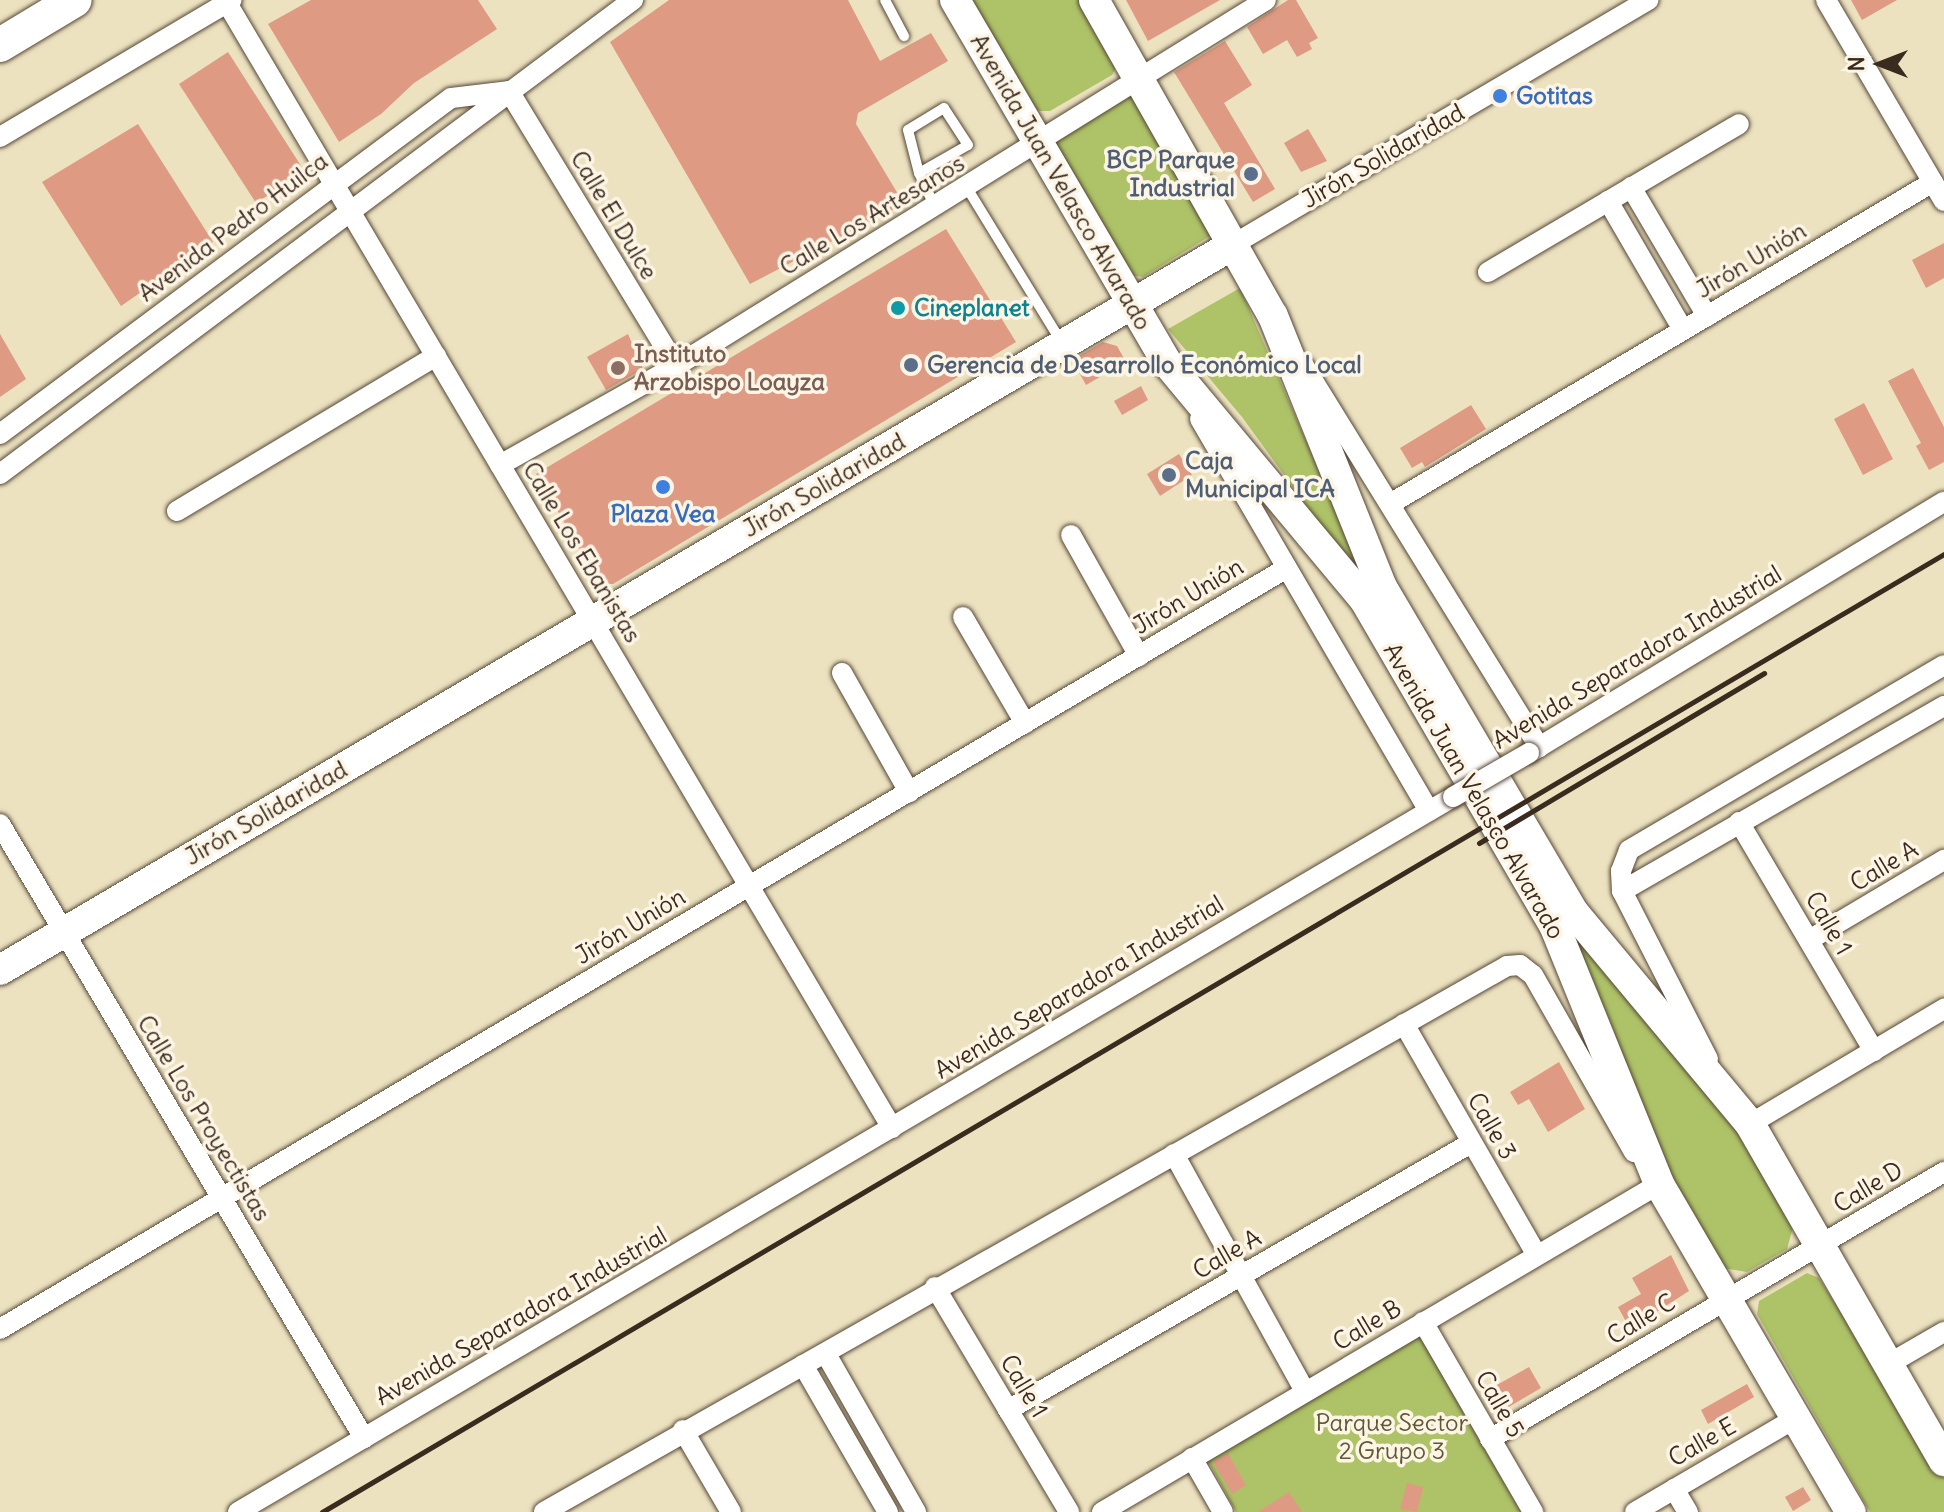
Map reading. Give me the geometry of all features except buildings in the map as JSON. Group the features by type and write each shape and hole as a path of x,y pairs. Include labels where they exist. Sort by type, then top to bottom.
{"main road":[{"path":"0,45 75,0"},
{"name":"Avenida Juan Velasco Alvarado","path":"955,0 1168,364 1364,599 1554,925 1656,1185 1851,1512"},
{"name":"Avenida Juan Velasco Alvarado","path":"1094,0 1273,316 1382,587 1575,914 1723,1087 1750,1124 1944,1461"},
{"name":"Jirón Solidaridad","path":"0,970 1234,244"}],"street":[{"path":"602,22 605,0"},
{"path":"0,474 633,0"},
{"name":"Calle Los Artesanos","path":"500,465 676,366 1039,144 1139,77 1266,0"},
{"name":"Jirón Solidaridad","path":"1234,244 1649,0"},
{"path":"1826,0 1944,201"},
{"path":"0,137 229,2"},
{"name":"Calle Los Ebanistas","path":"229,2 892,1128"},
{"name":"Avenida Pedro Huilca","path":"0,434 451,98 509,91"},
{"name":"Calle El Dulce","path":"509,91 676,366"},
{"path":"1488,272 1739,124"},
{"name":"Jirón Unión","path":"1390,504 1933,182"},
{"path":"1631,187 1707,316"},
{"path":"1608,201 1683,330"},
{"name":"Avenida Juan Velasco Alvarado","path":"1273,316 1390,504 1534,750"},
{"path":"177,511 436,356"},
{"name":"Avenida Juan Velasco Alvarado","path":"1168,364 1429,811"},
{"name":"Avenida Separadora Industrial","path":"238,1512 1534,750 1944,502"},
{"path":"1071,535 1139,656"},
{"name":"Jirón Unión","path":"0,1329 1287,568"},
{"path":"963,617 1025,723"},
{"path":"1944,665 1629,850 1621,871 1622,891 1944,706"},
{"path":"842,673 909,792"},
{"name":"Calle 1","path":"1739,822 1874,1051"},
{"name":"Calle Los Proyectistas","path":"0,824 364,1438"},
{"name":"Calle A","path":"1809,940 1944,860"},
{"name":"Avenida Juan Velasco Alvarado","path":"1622,891 1723,1087"},
{"name":"Avenida Juan Velasco Alvarado","path":"1404,1024 1501,970 1520,965 1533,975 1656,1185"},
{"path":"1750,1124 1944,1009"},
{"path":"544,1512 683,1430 826,1354 935,1287 1404,1024"},
{"name":"Calle 3","path":"1404,1024 1536,1254"},
{"name":"Calle A","path":"1008,1410 1471,1143"},
{"path":"1174,1154 1305,1391"},
{"name":"Calle D","path":"1820,1247 1944,1172"},
{"name":"Calle B","path":"1102,1512 1656,1185"},
{"name":"Calle C","path":"1490,1439 1726,1298 1820,1247"},
{"name":"Calle 1","path":"935,1287 1069,1512"},
{"name":"Calle 5","path":"1423,1322 1533,1512"},
{"path":"1887,1365 1944,1332"},
{"path":"826,1354 916,1512"},
{"path":"803,1365 888,1512"},
{"name":"Calle E","path":"1635,1512 1796,1418"},
{"path":"683,1430 731,1512"},
{"path":"1192,1458 1223,1512"},
{"path":"1674,1489 1688,1512"}],"lane":[{"path":"885,0 904,36"},
{"path":"919,173 968,145 944,108 908,130 919,173 935,207"},
{"path":"967,188 1063,345"}],"green space":[{"path":"966,0 1084,0 1117,66 1112,75 1050,111 1039,111 1028,106"},
{"path":"1127,95 1142,102 1212,226 1210,236 1143,277 1129,275 1055,141"},
{"path":"1240,288 1381,608 1242,417 1168,329"},
{"path":"1572,932 1715,1094 1793,1227 1787,1249 1747,1272 1723,1268 1669,1176"},
{"path":"1807,1273 1819,1278 1944,1476 1944,1512 1870,1512 1757,1314 1759,1301"},
{"name":"Parque Sector 2 Grupo 3","path":"1419,1334 1521,1512 1236,1512 1207,1459"}],"railway":[{"path":"322,1512 1944,554"},
{"path":"1479,843 1764,673"}],"place":[{"name":"Gotitas","path":"1500,96"},
{"name":"BCP Parque Industrial","path":"1251,174"},
{"name":"Cineplanet","path":"898,308"},
{"name":"Gerencia de Desarrollo Económico Local","path":"911,365"},
{"name":"Instituto Arzobispo Loayza","path":"618,368"},
{"name":"Caja Municipal ICA","path":"1169,475"},
{"name":"Plaza Vea","path":"663,487"}]}
